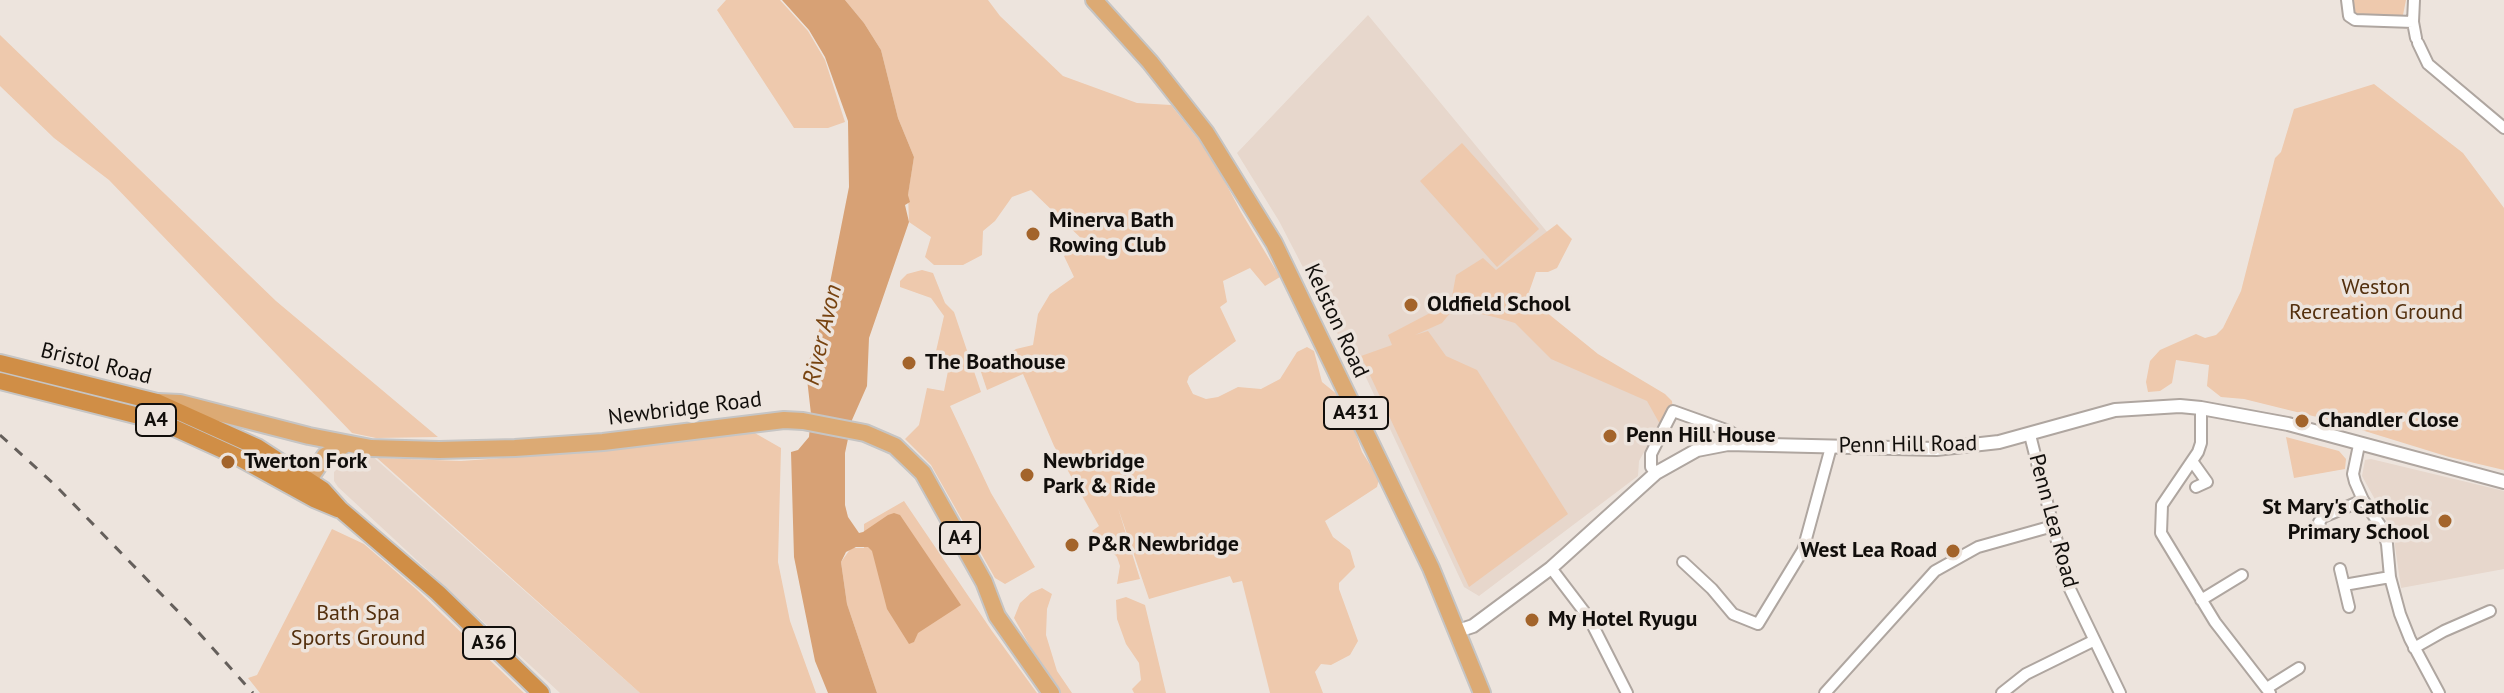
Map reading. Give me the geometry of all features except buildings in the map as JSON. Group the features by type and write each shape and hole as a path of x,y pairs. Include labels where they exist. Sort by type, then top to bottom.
{"highway":[{"name":"Bristol Road","path":"0,363 157,402 257,447 304,485"},
{"name":"Bristol Road","path":"0,381 159,421 304,485"},
{"name":"A36","path":"304,485 323,490 340,509 427,583 541,693"}],"main road":[{"name":"Kelston Road","path":"1094,0 1185,105 1254,208 1288,271 1431,568 1482,693"},
{"name":"A4","path":"157,402 180,403 346,444"},
{"name":"Newbridge Road","path":"346,444 439,450 603,442 793,420 852,430 895,446 923,473 984,582 997,616 1051,693"},
{"path":"309,436 325,456"},
{"path":"304,485 325,456 346,444"}],"street":[{"path":"2347,0 2349,16 2355,20 2413,22"},
{"path":"2414,0 2413,22 2417,41 2428,64 2502,121"},
{"name":"Penn Hill Road","path":"1458,631 1473,626 1551,568 1656,473 1697,450 1738,443 1936,449 1999,442 2115,410 2156,406 2201,408 2288,424 2504,482"},
{"path":"2201,408 2201,443 2162,505 2161,533 2232,646 2268,691 2299,668"},
{"path":"1656,473 1651,467 1651,454 1673,411 1729,431 1738,443"},
{"name":"Penn Lea Road","path":"2030,435 2068,585 2120,693"},
{"path":"2359,445 2353,474 2363,500 2382,528 2400,614 2414,648 2439,693"},
{"path":"1683,562 1733,614 1758,624 1803,550 1831,447"},
{"path":"2192,461 2207,482 2196,487"},
{"path":"2322,533 2319,522 2323,517 2363,500"},
{"path":"1825,693 1935,571 1978,547 2053,526"},
{"path":"1551,568 1589,618 1627,693"},
{"path":"2340,569 2349,607"},
{"path":"2201,600 2242,575"},
{"path":"2344,585 2390,577"},
{"path":"2414,648 2490,611"},
{"path":"2002,693 2026,674 2093,641"}],"shaded area":[{"name":"Oldfield School","path":"1368,15 1548,233 1497,294 1667,411 1639,461 1638,476 1479,596 1464,587 1355,354 1349,356 1279,221 1237,153"},
{"path":"371,455 640,693 560,693 338,487 334,472 341,465"},
{"name":"St Mary's Catholic Primary School","path":"2365,460 2504,491 2504,569 2401,588 2393,532 2362,476"}],"green space":[{"path":"726,0 780,0 808,31 825,60 845,122 828,128 794,128 717,10"},
{"path":"845,0 988,0 1000,16 1063,76 1137,103 1171,105 1210,154 1280,277 1265,286 1250,268 1223,281 1227,302 1220,307 1236,341 1189,376 1187,382 1193,394 1206,399 1238,387 1261,389 1280,379 1297,352 1307,347 1314,351 1322,382 1339,396 1347,409 1362,452 1379,479 1377,487 1325,521 1333,537 1350,550 1355,567 1339,583 1339,589 1358,641 1350,655 1331,665 1321,664 1315,672 1323,693 1270,693 1242,581 1233,583 1230,576 1149,599 1118,508 1140,579 1117,584 1120,566 1117,557 1092,531 1099,526 1054,446 1023,374 987,390 981,372 1016,349 1033,345 1038,314 1050,294 1074,277 1064,256 1086,243 1031,190 1012,197 995,221 983,231 982,255 963,265 934,265 925,257 931,237 909,222 908,194 914,157 898,118 881,50"},
{"path":"2353,0 2406,0 2403,15 2362,17 2354,12"},
{"path":"0,35 276,301 438,437 376,438 352,433 109,180 54,138 0,86"},
{"name":"Weston Recreation Ground","path":"2374,84 2463,153 2504,208 2504,470 2449,457 2329,420 2244,399 2221,397 2207,386 2209,365 2176,360 2172,383 2160,391 2148,392 2146,382 2150,361 2160,350 2196,334 2205,338 2216,335 2223,328 2241,291 2275,158 2281,152 2294,109"},
{"path":"1462,143 1539,229 1497,267 1420,181"},
{"path":"1557,224 1572,239 1557,268 1536,272 1529,292 1540,307 1598,354 1665,394 1672,401 1673,411 1661,426 1647,401 1551,359 1515,323 1469,311 1451,312 1442,323 1415,335 1428,331 1446,356 1477,370 1568,514 1469,587 1361,356 1392,345 1388,335 1451,302 1456,275 1483,258 1496,270"},
{"path":"922,270 933,273 945,303 954,312 981,392 950,406 991,493 1035,567 1005,584 995,578 931,465 905,439 919,425 927,388 944,391 949,366 934,360 944,316 931,298 900,287 900,281 907,274"},
{"path":"753,432 781,448 778,562 790,621 816,693 640,693 377,458 461,461 600,451"},
{"path":"2286,437 2339,451 2346,459 2345,469 2294,478"},
{"path":"904,501 1037,693 877,693 847,604 841,562 851,548 864,548 864,524"},
{"name":"Bath Spa Sports Ground","path":"332,529 364,544 416,589 524,693 260,693 248,678 257,675"},
{"path":"1042,588 1052,594 1047,609 1046,635 1057,671 1072,693 1060,693 1014,618 1020,603"},
{"path":"1126,597 1145,605 1166,693 1134,693 1132,689 1141,680 1139,663 1126,644 1117,619 1116,600"}],"water":[{"name":"River Avon","path":"782,0 845,0 881,50 898,118 914,157 908,195 910,202 905,205 909,222 869,338 867,386 852,420 845,453 845,505 848,517 859,533 888,515 900,515 961,605 918,633 914,642 909,644 887,609 872,551 868,547 856,547 846,552 841,562 847,604 877,693 828,693 815,661 794,557 791,452 798,450 809,437 811,414 806,370 823,318 849,187 848,121 825,57 809,30"}],"railway":[{"path":"0,435 54,484 253,693"}],"place":[{"name":"Minerva Bath Rowing Club","path":"1033,234"},
{"name":"Oldfield School","path":"1411,305"},
{"name":"The Boathouse","path":"909,363"},
{"name":"Chandler Close","path":"2302,421"},
{"name":"Penn Hill House","path":"1610,436"},
{"name":"Twerton Fork","path":"228,462"},
{"name":"Newbridge Park & Ride","path":"1027,475"},
{"name":"St Mary's Catholic Primary School","path":"2445,521"},
{"name":"P&R Newbridge","path":"1072,545"},
{"name":"West Lea Road","path":"1953,551"},
{"name":"My Hotel Ryugu","path":"1532,620"}]}
